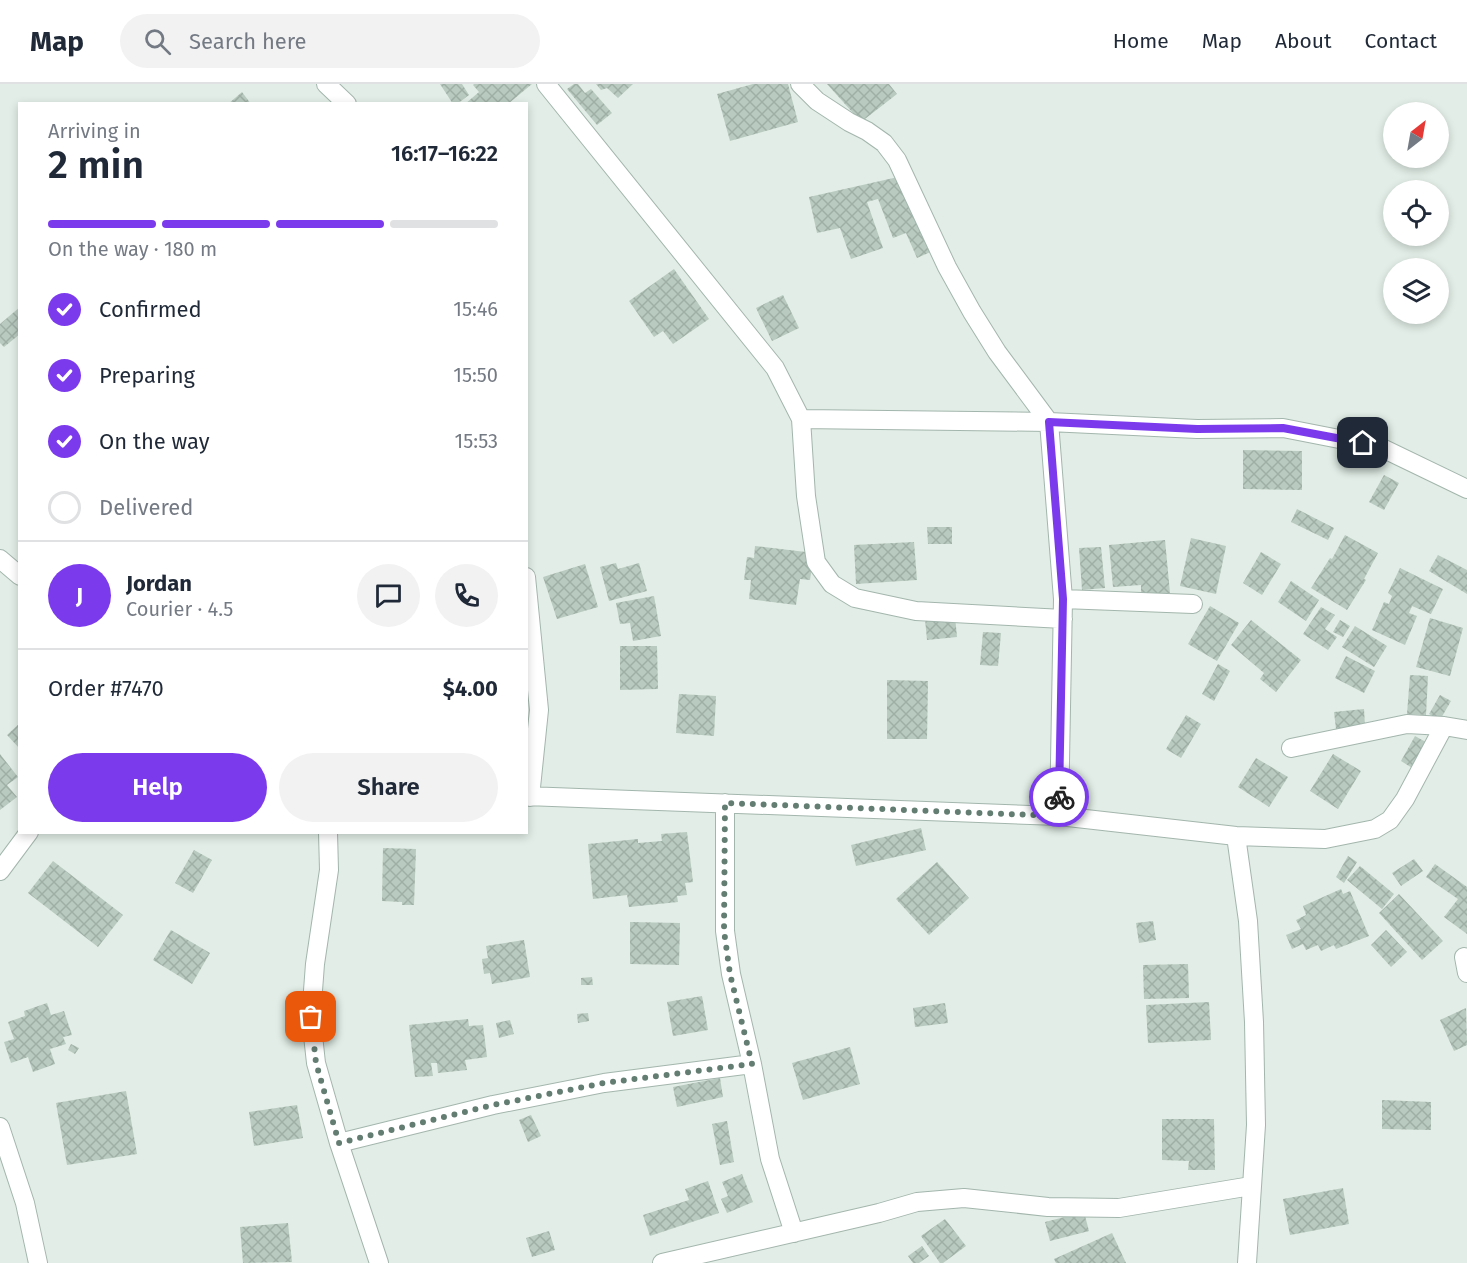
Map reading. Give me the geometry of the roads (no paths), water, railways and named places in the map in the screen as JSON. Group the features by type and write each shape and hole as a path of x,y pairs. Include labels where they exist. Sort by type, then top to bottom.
{"street":[{"path":"326,84 345,102"},
{"path":"546,84 775,368 801,419 806,496 816,562 832,584 855,598 916,611 1063,619"},
{"path":"801,84 817,101 884,143 897,160 947,267 972,312 997,352 1049,422 1063,599 1059,816"},
{"path":"801,419 1049,422 1197,429 1283,428 1380,447 1467,489"},
{"path":"0,559 18,574"},
{"path":"528,597 539,710 528,796 1059,816 1236,836 1325,839 1375,829 1390,820 1405,799 1444,726"},
{"path":"1063,599 1192,604"},
{"path":"1291,748 1407,724 1467,730"},
{"path":"725,803 724,931 730,974 752,1064 770,1160 794,1233"},
{"path":"0,871 28,834"},
{"path":"328,834 329,870 315,964 311,1017 316,1063 377,1262"},
{"path":"1236,836 1248,921 1254,1022 1256,1125 1246,1263"},
{"path":"339,1143 493,1105 604,1083 752,1064"},
{"path":"0,1127 25,1203 38,1263"},
{"path":"663,1263 879,1213 917,1202 964,1198 1048,1207 1119,1208 1251,1186"}]}
